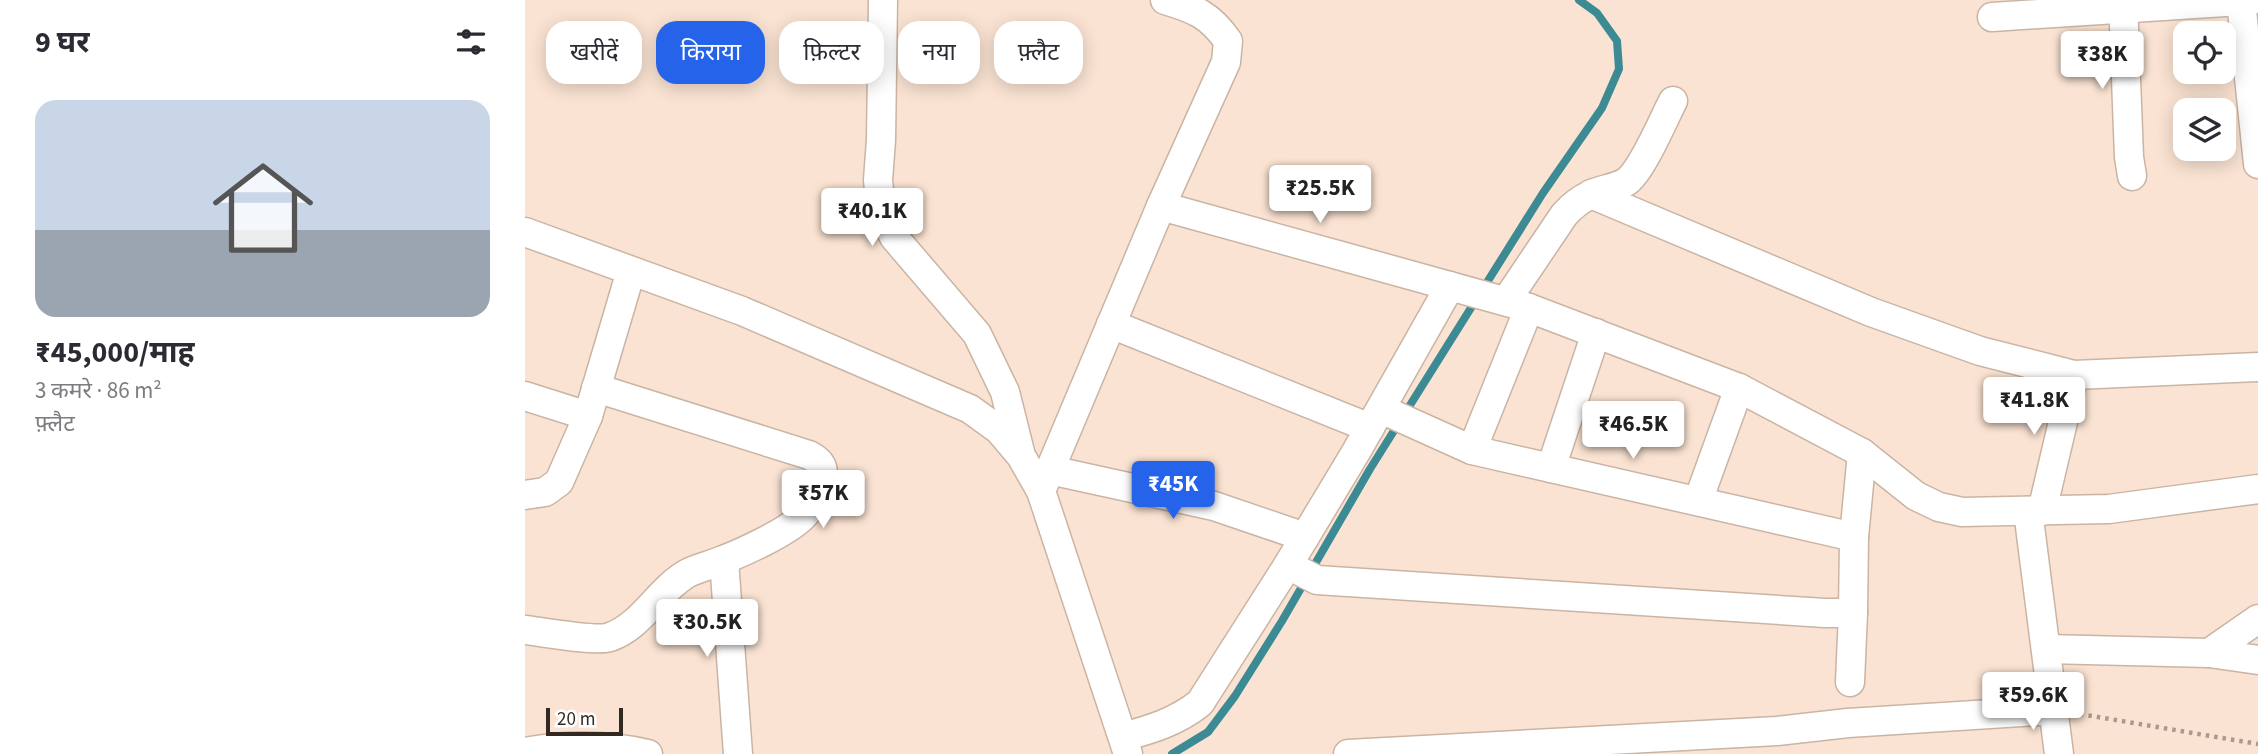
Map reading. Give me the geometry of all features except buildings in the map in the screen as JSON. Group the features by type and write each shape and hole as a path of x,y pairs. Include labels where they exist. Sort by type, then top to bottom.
{"street":[{"path":"883,0 881,140 877,180 881,209 894,237 977,334 1005,392 1021,456"},
{"path":"1046,480 1161,206 1226,62 1228,41 1218,26 1197,10 1165,0"},
{"path":"1992,17 2123,4 2252,0"},
{"path":"2241,1 2258,164"},
{"path":"2123,4 2132,176"},
{"path":"525,232 742,312 970,409 999,430 1046,480 1126,747 1183,716 1200,703 1300,572 1305,537 1375,418 1574,205 1591,194 1610,190 1628,181 1637,170 1673,101"},
{"path":"1591,194 1871,312 1980,351 2074,375 2258,367"},
{"path":"1161,206 1488,297 1739,388 1862,453 1916,496 1939,507 1962,512 2109,509 2258,489"},
{"path":"525,495 545,492 559,482 588,415 631,271"},
{"path":"1472,450 1488,297"},
{"path":"1111,324 1472,450 1854,537"},
{"path":"1551,468 1596,334"},
{"path":"2059,754 2035,511 2074,375"},
{"path":"525,630 607,638 626,629 673,583 689,573 724,560 782,531 801,519 812,506 823,476 823,467 819,460 596,387"},
{"path":"1698,501 1739,388"},
{"path":"525,396 588,415"},
{"path":"1850,682 1854,537 1862,453"},
{"path":"1046,480 1214,506 1305,537"},
{"path":"724,560 738,754"},
{"path":"1300,572 1853,613"},
{"path":"2209,653 2258,619"},
{"path":"2048,657 2209,653 2258,660"},
{"path":"1347,754 1763,731 2054,706"},
{"path":"525,752 560,746 595,746 634,752"}],"path":[{"path":"2054,706 2258,744"}],"waterway":[{"path":"1172,754 1208,732 1235,696 1370,469 1543,193 1602,108 1619,69 1617,41 1597,13 1579,0"}]}
